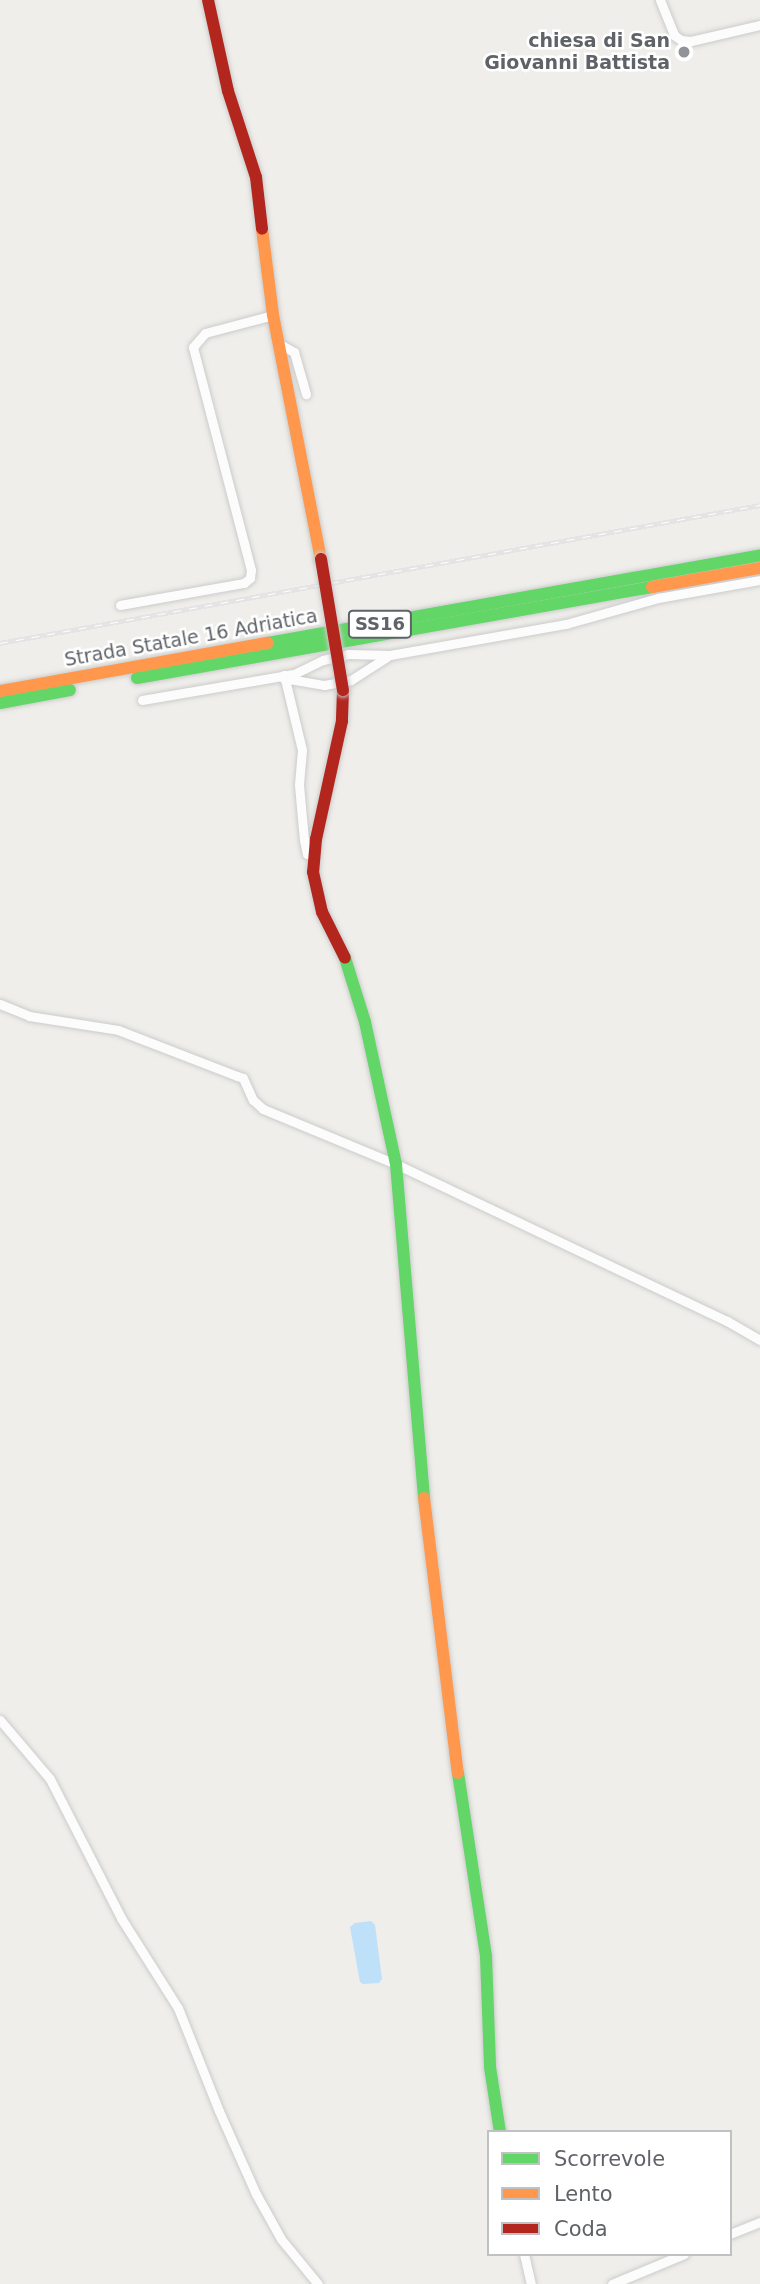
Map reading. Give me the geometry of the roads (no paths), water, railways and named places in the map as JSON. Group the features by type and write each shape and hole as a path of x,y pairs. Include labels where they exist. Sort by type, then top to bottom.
{"main road":[{"path":"208,0 228,91 256,177 273,315 321,559 343,690 338,747 314,856 317,892 322,912 345,957 350,982 365,1022 396,1164 428,1549 466,1834 486,1956 490,2067 500,2130"},
{"name":"Strada Statale 16 Adriatica","path":"0,691 760,555"},
{"name":"Strada Statale 16 Adriatica","path":"0,703 760,568"}],"street":[{"path":"660,0 674,35 681,40 691,41 760,25"},
{"path":"120,605 244,583 250,578 251,570 193,347 205,333 273,315"},
{"path":"279,347 283,346 294,352 306,394"},
{"path":"284,677 323,660 348,654 390,655 566,624 658,598 760,580"},
{"path":"142,701 271,676 324,685 351,680 390,655"},
{"path":"284,677 302,750 299,785 304,840 307,854 314,856"},
{"path":"0,1004 29,1016 118,1030 237,1076 243,1079 253,1100 263,1109 396,1164 727,1321 760,1340"},
{"path":"0,1720 50,1779 121,1918 168,1989 256,2194 281,2239 318,2284"},
{"path":"732,2233 760,2222"},
{"path":"524,2256 531,2284"},
{"path":"612,2284 679,2256"}],"water":[{"path":"371,1921 375,1925 382,1979 379,1983 363,1984 360,1982 350,1927 355,1923"}],"railway":[{"path":"0,643 760,505"}],"place":[{"name":"chiesa di San Giovanni Battista","path":"684,52"}]}
